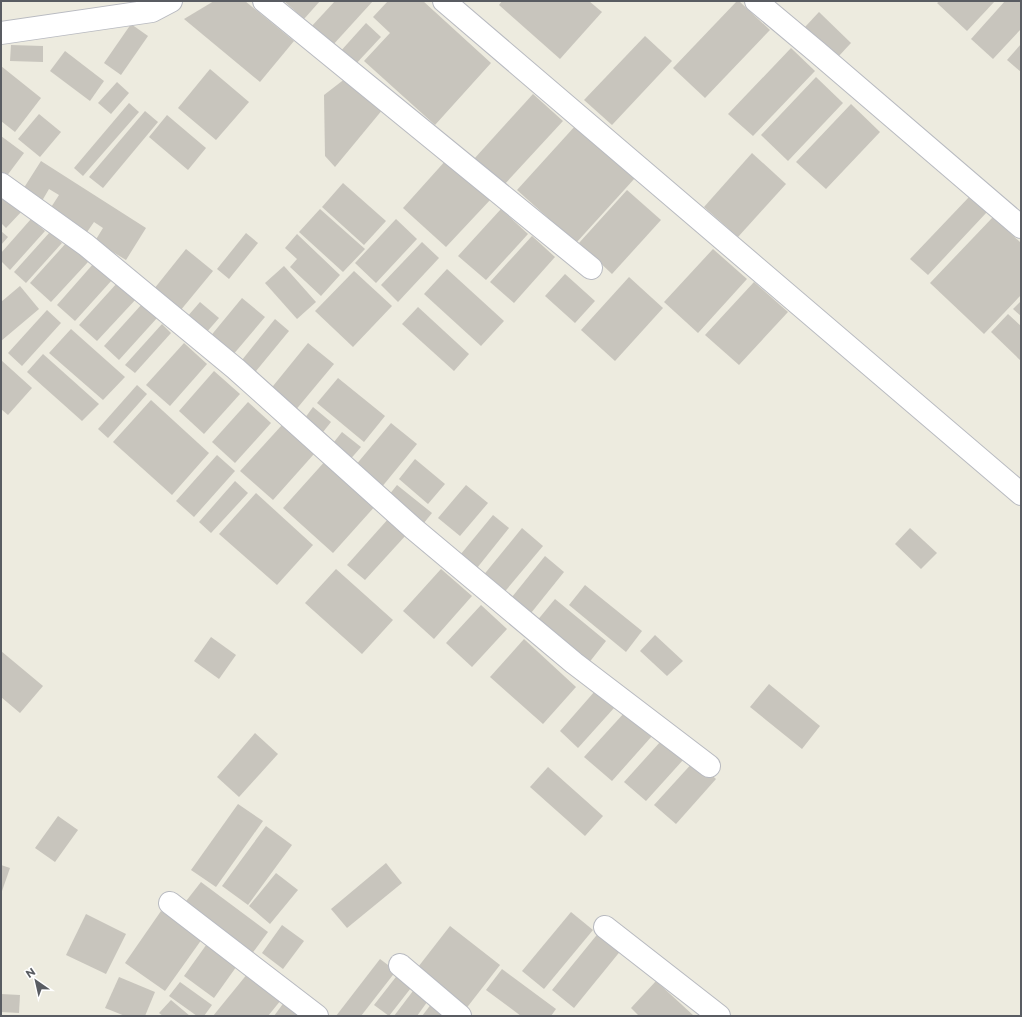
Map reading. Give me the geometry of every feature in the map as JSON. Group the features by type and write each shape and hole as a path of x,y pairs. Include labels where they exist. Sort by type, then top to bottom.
{"street":[{"path":"1,33 152,11 171,1"},
{"path":"264,1 591,268"},
{"path":"444,1 1021,494"},
{"path":"756,1 1021,227"},
{"path":"1,184 86,245 236,369 414,529 574,663 709,766"},
{"path":"170,904 317,1016"},
{"path":"605,927 719,1016"},
{"path":"400,965 460,1016"}],"building":[{"path":"214,1 245,1 294,41 260,82 184,19"},
{"path":"284,1 320,1 304,19"},
{"path":"335,1 373,1 332,46 311,27"},
{"path":"388,1 423,1 491,63 435,125 364,61 390,33 373,17"},
{"path":"502,1 589,1 602,12 560,59 499,5"},
{"path":"737,1 739,1 770,30 705,98 673,68"},
{"path":"940,1 995,1 967,31 937,3"},
{"path":"1005,1 1021,1 1021,29 993,59 971,39"},
{"path":"819,12 851,43 837,58 805,27"},
{"path":"366,23 381,37 353,67 339,53"},
{"path":"131,24 148,36 121,75 104,63"},
{"path":"645,36 672,61 612,125 584,100"},
{"path":"1021,44 1021,72 1007,60"},
{"path":"11,45 43,46 43,62 10,61"},
{"path":"791,48 815,71 753,136 728,114"},
{"path":"65,51 104,81 90,101 50,71"},
{"path":"1,66 41,98 15,132 1,121"},
{"path":"210,69 249,102 216,140 178,108"},
{"path":"816,77 843,103 788,161 761,135"},
{"path":"346,78 383,109 335,167 325,156 324,95"},
{"path":"117,82 129,93 111,114 98,103"},
{"path":"533,94 563,121 503,186 474,159"},
{"path":"129,103 139,112 83,176 74,168"},
{"path":"851,104 880,132 826,189 796,162"},
{"path":"145,111 158,122 103,188 89,177"},
{"path":"39,114 61,132 40,157 18,139"},
{"path":"167,115 206,148 188,170 149,137"},
{"path":"576,125 635,178 576,243 517,190"},
{"path":"1,136 24,153 3,181 1,179"},
{"path":"752,153 786,184 738,237 704,207"},
{"path":"447,159 491,199 446,247 403,208"},
{"path":"41,161 146,228 126,260 95,241 103,228 94,222 85,235 48,212 59,195 49,189 39,206 20,194"},
{"path":"343,183 386,221 364,245 322,207"},
{"path":"1,190 23,210 6,228 1,223"},
{"path":"627,190 661,220 612,274 579,243"},
{"path":"970,196 987,212 928,275 910,259"},
{"path":"320,209 365,249 343,272 299,232"},
{"path":"501,209 528,234 486,280 458,256"},
{"path":"993,217 1021,243 1021,295 984,334 930,283"},
{"path":"31,219 45,231 10,270 1,261 1,253"},
{"path":"396,219 417,239 376,283 355,263"},
{"path":"1,231 8,237 1,245"},
{"path":"50,232 62,243 26,283 14,272"},
{"path":"246,233 258,243 229,279 217,269"},
{"path":"297,234 340,275 321,296 290,267 297,259 285,248"},
{"path":"532,236 555,257 514,303 490,282"},
{"path":"67,242 88,262 51,302 30,283"},
{"path":"422,242 439,258 398,302 381,285"},
{"path":"186,249 213,271 180,311 154,289"},
{"path":"713,249 747,279 698,333 664,302"},
{"path":"94,263 112,280 75,321 57,305"},
{"path":"284,266 316,302 297,319 265,283"},
{"path":"447,269 504,321 481,346 424,294"},
{"path":"354,271 392,306 353,347 315,311"},
{"path":"565,274 595,301 575,323 545,296"},
{"path":"629,277 663,308 615,361 581,330"},
{"path":"118,282 137,298 97,341 79,325"},
{"path":"754,282 788,312 739,365 705,335"},
{"path":"20,286 39,309 1,341 1,302"},
{"path":"242,298 265,317 232,356 209,338"},
{"path":"1021,301 1021,316 1013,309"},
{"path":"200,302 219,318 206,333 187,317"},
{"path":"142,304 157,318 119,360 104,346"},
{"path":"418,307 469,354 454,371 402,324"},
{"path":"47,310 61,323 22,366 8,353"},
{"path":"1008,314 1021,326 1021,361 991,332"},
{"path":"275,319 289,331 252,376 238,365"},
{"path":"162,324 171,333 135,373 125,365"},
{"path":"71,329 125,377 103,400 49,353"},
{"path":"184,343 207,364 170,406 146,385"},
{"path":"308,343 334,364 294,412 269,391"},
{"path":"43,354 99,404 82,421 27,372"},
{"path":"1,360 32,388 8,415 1,409"},
{"path":"214,371 240,394 204,434 179,411"},
{"path":"338,378 385,416 364,442 317,403"},
{"path":"137,385 147,394 108,438 98,429"},
{"path":"151,400 209,453 172,495 113,442"},
{"path":"248,402 271,423 235,463 212,442"},
{"path":"313,407 331,422 319,437 302,422"},
{"path":"391,423 417,444 381,488 355,466"},
{"path":"282,425 314,454 273,500 240,471"},
{"path":"342,432 361,447 348,462 330,447"},
{"path":"217,455 235,471 194,517 176,501"},
{"path":"327,459 377,504 333,553 283,508"},
{"path":"415,459 445,484 428,504 399,479"},
{"path":"235,481 248,493 211,533 199,522"},
{"path":"397,485 432,513 419,529 385,500"},
{"path":"466,485 488,503 460,536 438,518"},
{"path":"256,493 313,545 277,585 219,534"},
{"path":"493,515 509,528 473,573 456,560"},
{"path":"389,518 407,534 365,580 347,565"},
{"path":"522,528 543,546 502,595 482,577"},
{"path":"910,528 937,553 921,569 895,544"},
{"path":"545,556 564,572 527,618 508,602"},
{"path":"336,569 393,620 362,654 305,603"},
{"path":"441,569 472,596 434,639 403,611"},
{"path":"585,585 642,631 626,652 569,605"},
{"path":"555,599 606,641 588,664 536,622"},
{"path":"481,605 507,629 472,667 446,643"},
{"path":"655,635 683,661 667,676 640,651"},
{"path":"211,637 236,655 219,679 194,661"},
{"path":"524,639 576,687 543,724 490,677"},
{"path":"1,651 43,686 20,713 1,697"},
{"path":"769,684 820,726 802,749 750,707"},
{"path":"595,691 614,708 578,748 560,731"},
{"path":"625,712 652,736 612,781 584,757"},
{"path":"255,733 278,754 239,797 217,777"},
{"path":"661,741 683,760 646,801 624,782"},
{"path":"695,760 716,779 676,824 654,805"},
{"path":"548,767 603,816 585,836 530,787"},
{"path":"238,804 263,821 216,887 191,870"},
{"path":"58,816 78,830 55,862 35,848"},
{"path":"266,826 292,845 248,905 222,886"},
{"path":"386,863 402,883 347,928 331,909"},
{"path":"1,865 10,868 1,894"},
{"path":"276,873 298,890 270,924 249,906"},
{"path":"201,882 268,932 251,955 183,905"},
{"path":"161,911 202,939 165,991 125,963"},
{"path":"571,912 593,930 544,989 522,971"},
{"path":"86,914 126,934 106,974 66,955"},
{"path":"282,925 304,941 283,969 262,953"},
{"path":"450,926 500,965 465,1010 415,971"},
{"path":"600,931 622,949 574,1008 552,990"},
{"path":"209,941 239,963 214,998 184,976"},
{"path":"380,959 396,971 361,1016 336,1016"},
{"path":"502,969 556,1009 551,1016 521,1016 486,990"},
{"path":"248,973 281,1000 268,1016 213,1016"},
{"path":"399,973 414,984 389,1016 374,1005"},
{"path":"119,977 155,992 145,1016 125,1016 105,1008"},
{"path":"656,981 694,1016 639,1016 631,1008"},
{"path":"180,982 212,1005 204,1016 197,1016 169,996"},
{"path":"416,987 430,998 417,1016 394,1016"},
{"path":"1,994 20,995 19,1013 1,1012"},
{"path":"171,1000 190,1016 163,1016 159,1013"},
{"path":"285,1001 304,1016 274,1016"},
{"path":"432,1003 444,1012 441,1016 422,1016"}]}
